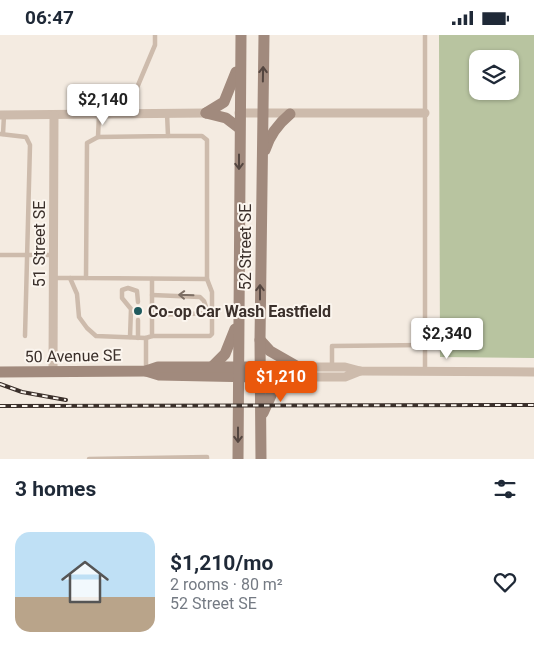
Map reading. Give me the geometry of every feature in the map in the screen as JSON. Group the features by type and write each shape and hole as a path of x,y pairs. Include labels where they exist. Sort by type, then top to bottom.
{"main road":[{"name":"52 Street SE","path":"238,459 241,35"},
{"name":"52 Street SE","path":"261,459 261,164 264,35"},
{"path":"206,113 224,102 240,61"},
{"path":"206,113 226,118 239,128"},
{"path":"261,164 268,139 278,123 290,114"},
{"path":"212,367 226,354 238,321"},
{"path":"260,340 270,351 298,367"},
{"name":"50 Avenue SE","path":"146,371 158,367 212,367 238,372"},
{"name":"50 Avenue SE","path":"0,372 146,371 159,375 260,372"},
{"path":"260,419 270,395 290,377"}],"street":[{"path":"2,115 206,113"},
{"path":"239,113 425,113"},
{"name":"51 Street SE","path":"53,372 54,115"},
{"name":"50 Avenue SE","path":"260,372 298,367 345,367 360,371 534,372"},
{"name":"50 Avenue SE","path":"260,372 290,377 345,377 360,371"}],"lane":[{"path":"134,114 136,89 155,45 155,35"},
{"path":"425,35 425,372"},
{"path":"168,113 168,136"},
{"path":"2,115 2,134 26,137 30,145 25,336"},
{"path":"98,137 99,115"},
{"path":"86,278 88,143 98,137 202,136 207,140 207,279 212,292 208,313 203,320"},
{"path":"0,255 54,255"},
{"path":"54,278 207,279"},
{"path":"70,278 77,294 79,317 96,336 146,338 176,334 203,334 210,336 212,334 208,313 204,301 200,297 192,295 152,295"},
{"path":"119,279 122,298 131,309 130,337"},
{"path":"152,279 152,336"},
{"path":"122,290 128,288 137,291 138,302"},
{"path":"192,320 189,314 208,313"},
{"path":"152,315 178,314 176,320"},
{"path":"138,320 138,338"},
{"path":"146,338 146,371"},
{"path":"332,367 332,346 425,345"},
{"path":"89,459 206,457 207,459"}],"green space":[{"path":"439,35 534,35 534,358 440,357"}],"railway":[{"path":"0,384 22,392 66,400"},
{"path":"0,406 534,405"}],"place":[{"name":"Co-op Car Wash Eastfield","path":"138,311"}]}
